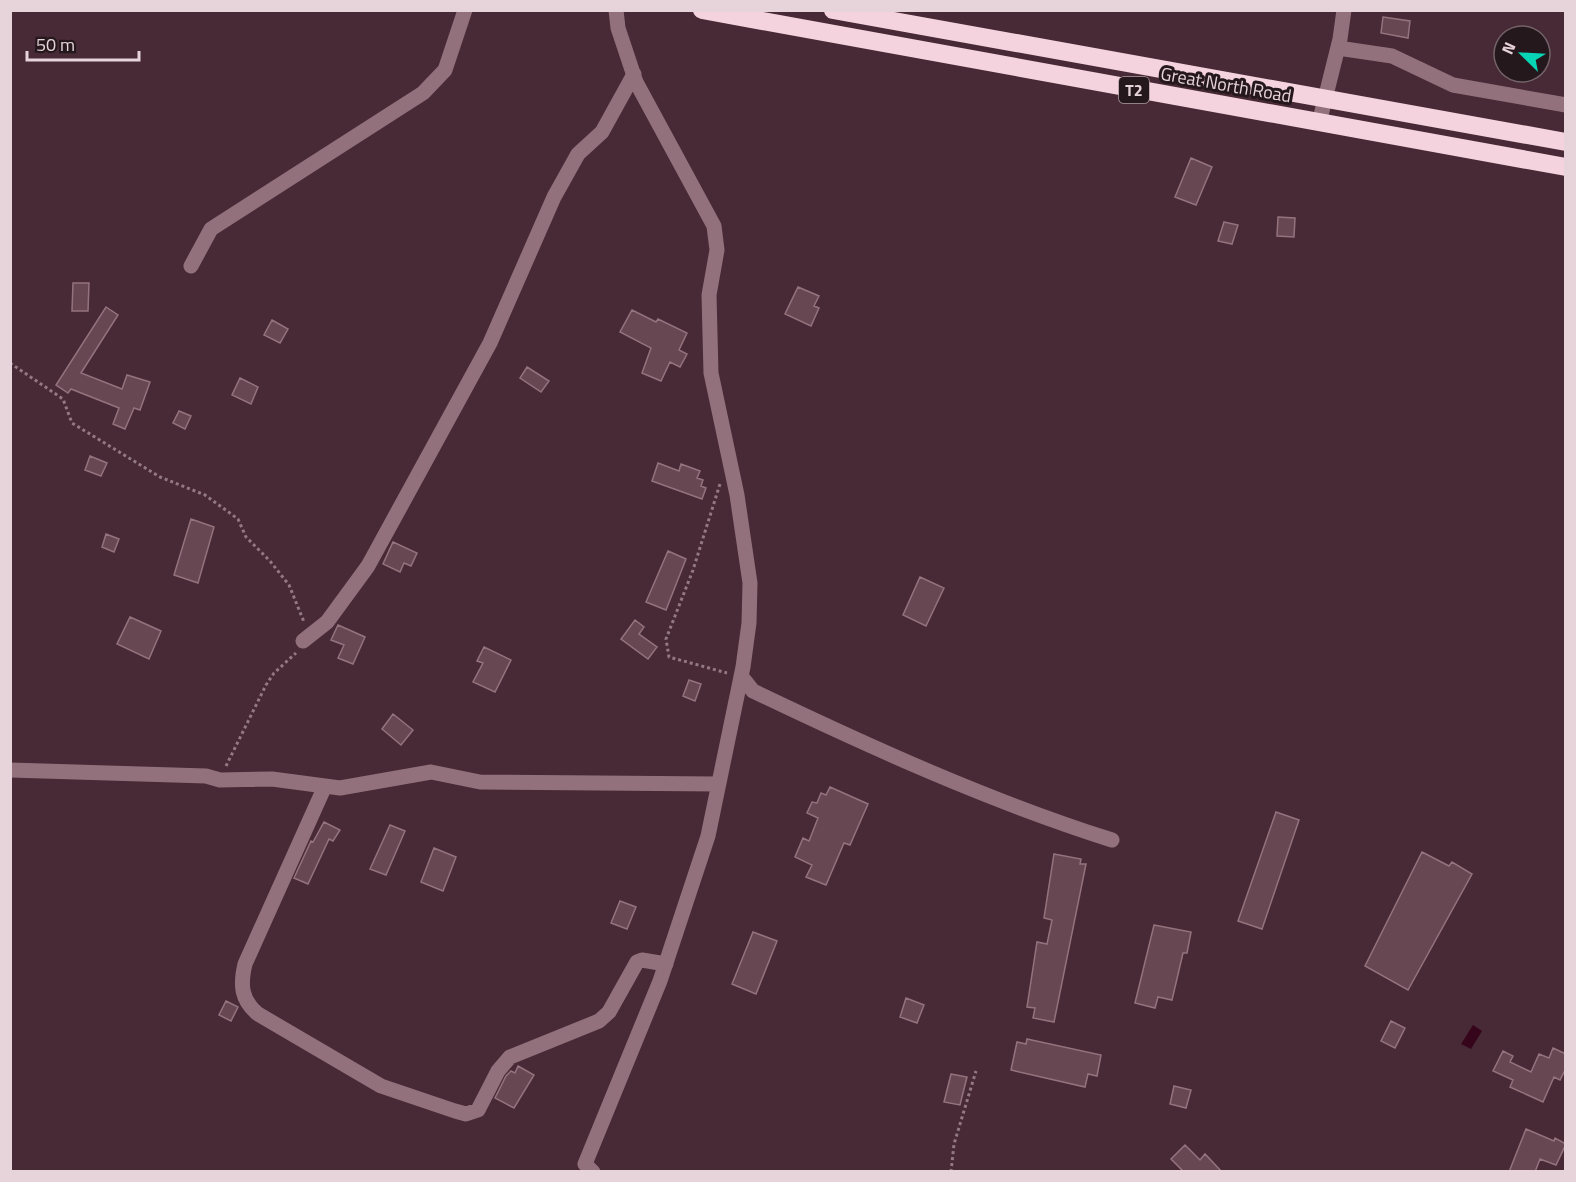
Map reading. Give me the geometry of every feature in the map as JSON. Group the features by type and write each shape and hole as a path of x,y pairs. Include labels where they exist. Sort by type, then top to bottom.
{"highway":[{"name":"Great North Road","path":"702,10 1566,167"},
{"name":"Great North Road","path":"833,10 1566,142"}],"street":[{"path":"191,266 211,229 423,93 445,70 465,10"},
{"path":"593,1172 585,1164 666,964 710,827 741,676 749,623 750,583 737,495 711,373 709,295 717,250 714,226 670,147 634,74 618,28 616,10"},
{"path":"1319,123 1338,48 1344,10"},
{"path":"1338,48 1392,56 1453,85 1566,105"},
{"path":"303,641 327,622 368,566 490,343 554,197 578,154 602,132 634,74"},
{"path":"741,676 753,691 953,782 1054,822 1112,840"},
{"path":"10,770 206,776 220,780 272,779 340,788 431,772 480,782 717,784"},
{"path":"325,786 244,964 241,980 243,995 248,1006 258,1014 381,1086 455,1112 466,1114 478,1110 498,1071 510,1057 599,1021 615,1006 637,962 642,960 666,964"}],"path":[{"path":"10,363 63,399 72,423 160,477 205,495 238,519 246,537 270,561 289,585 305,625 303,641 298,652 274,673 266,685 220,780"},
{"path":"729,458 693,570 666,639 669,657 741,676"},
{"path":"951,1172 954,1144 976,1071"}],"shaded area":[{"path":"1473,1025 1482,1031 1471,1049 1461,1044"}],"building":[{"path":"1383,17 1410,21 1408,38 1381,33"},
{"path":"1191,158 1212,167 1196,205 1175,197"},
{"path":"1278,217 1295,218 1294,237 1277,236"},
{"path":"1224,222 1238,225 1232,244 1218,241"},
{"path":"73,283 89,283 88,311 72,311"},
{"path":"798,287 819,296 814,306 819,308 811,326 785,314"},
{"path":"106,307 118,315 81,373 122,389 127,375 150,382 140,410 134,408 125,429 113,424 119,408 71,389 68,393 56,385"},
{"path":"632,310 656,322 658,319 687,333 679,350 687,354 680,367 670,362 661,381 642,373 651,348 620,332"},
{"path":"272,320 288,329 280,343 264,335"},
{"path":"527,367 549,381 541,392 520,378"},
{"path":"240,378 258,387 251,404 232,395"},
{"path":"179,411 191,416 185,429 173,423"},
{"path":"90,456 107,463 101,476 85,470"},
{"path":"658,463 679,471 681,464 700,471 697,478 703,480 701,486 706,488 702,499 652,481"},
{"path":"191,519 214,527 198,583 174,575"},
{"path":"106,534 119,539 114,552 102,547"},
{"path":"393,542 417,553 411,566 404,563 400,572 383,564"},
{"path":"668,551 686,559 666,610 646,602"},
{"path":"920,577 944,588 926,626 903,615"},
{"path":"130,617 161,631 149,659 117,644"},
{"path":"635,620 644,627 639,634 657,647 648,659 621,639"},
{"path":"338,625 365,637 353,664 338,658 344,645 331,640"},
{"path":"484,647 511,660 495,692 473,682 483,663 477,661"},
{"path":"689,680 701,684 695,701 683,696"},
{"path":"393,714 413,730 401,745 382,729"},
{"path":"830,787 868,804 850,845 844,843 826,885 806,877 812,865 795,857 803,838 809,841 818,818 807,813 812,802 817,803 821,793 826,795"},
{"path":"1276,812 1299,820 1262,929 1238,921"},
{"path":"324,822 340,830 333,841 329,839 308,884 294,878 311,841 313,842"},
{"path":"390,825 405,831 386,875 370,869"},
{"path":"434,848 456,857 443,891 421,882"},
{"path":"1422,852 1449,866 1452,862 1472,874 1408,990 1365,966"},
{"path":"1054,854 1081,859 1080,864 1086,864 1054,1022 1033,1018 1035,1008 1027,1007 1037,942 1047,944 1052,920 1044,918"},
{"path":"620,901 636,907 627,929 611,923"},
{"path":"1154,925 1191,932 1187,953 1183,953 1172,1000 1158,997 1155,1008 1135,1003"},
{"path":"753,932 777,941 756,994 732,984"},
{"path":"906,998 924,1005 917,1023 900,1017"},
{"path":"226,1001 238,1007 231,1021 219,1015"},
{"path":"1391,1021 1405,1028 1395,1048 1381,1041"},
{"path":"1027,1039 1101,1055 1097,1076 1088,1074 1085,1087 1011,1070 1017,1042 1026,1044"},
{"path":"1553,1048 1566,1054 1566,1068 1560,1080 1554,1077 1543,1102 1510,1087 1513,1080 1493,1071 1503,1051 1513,1056 1510,1062 1531,1072 1539,1054 1549,1058"},
{"path":"518,1066 534,1075 514,1108 495,1098 506,1076 511,1071 515,1073"},
{"path":"951,1074 967,1077 960,1105 944,1102"},
{"path":"1174,1086 1191,1090 1186,1108 1170,1104"},
{"path":"1526,1129 1566,1144 1556,1165 1540,1159 1535,1172 1509,1172"},
{"path":"1185,1145 1200,1160 1205,1154 1222,1172 1184,1172 1171,1159"}]}
